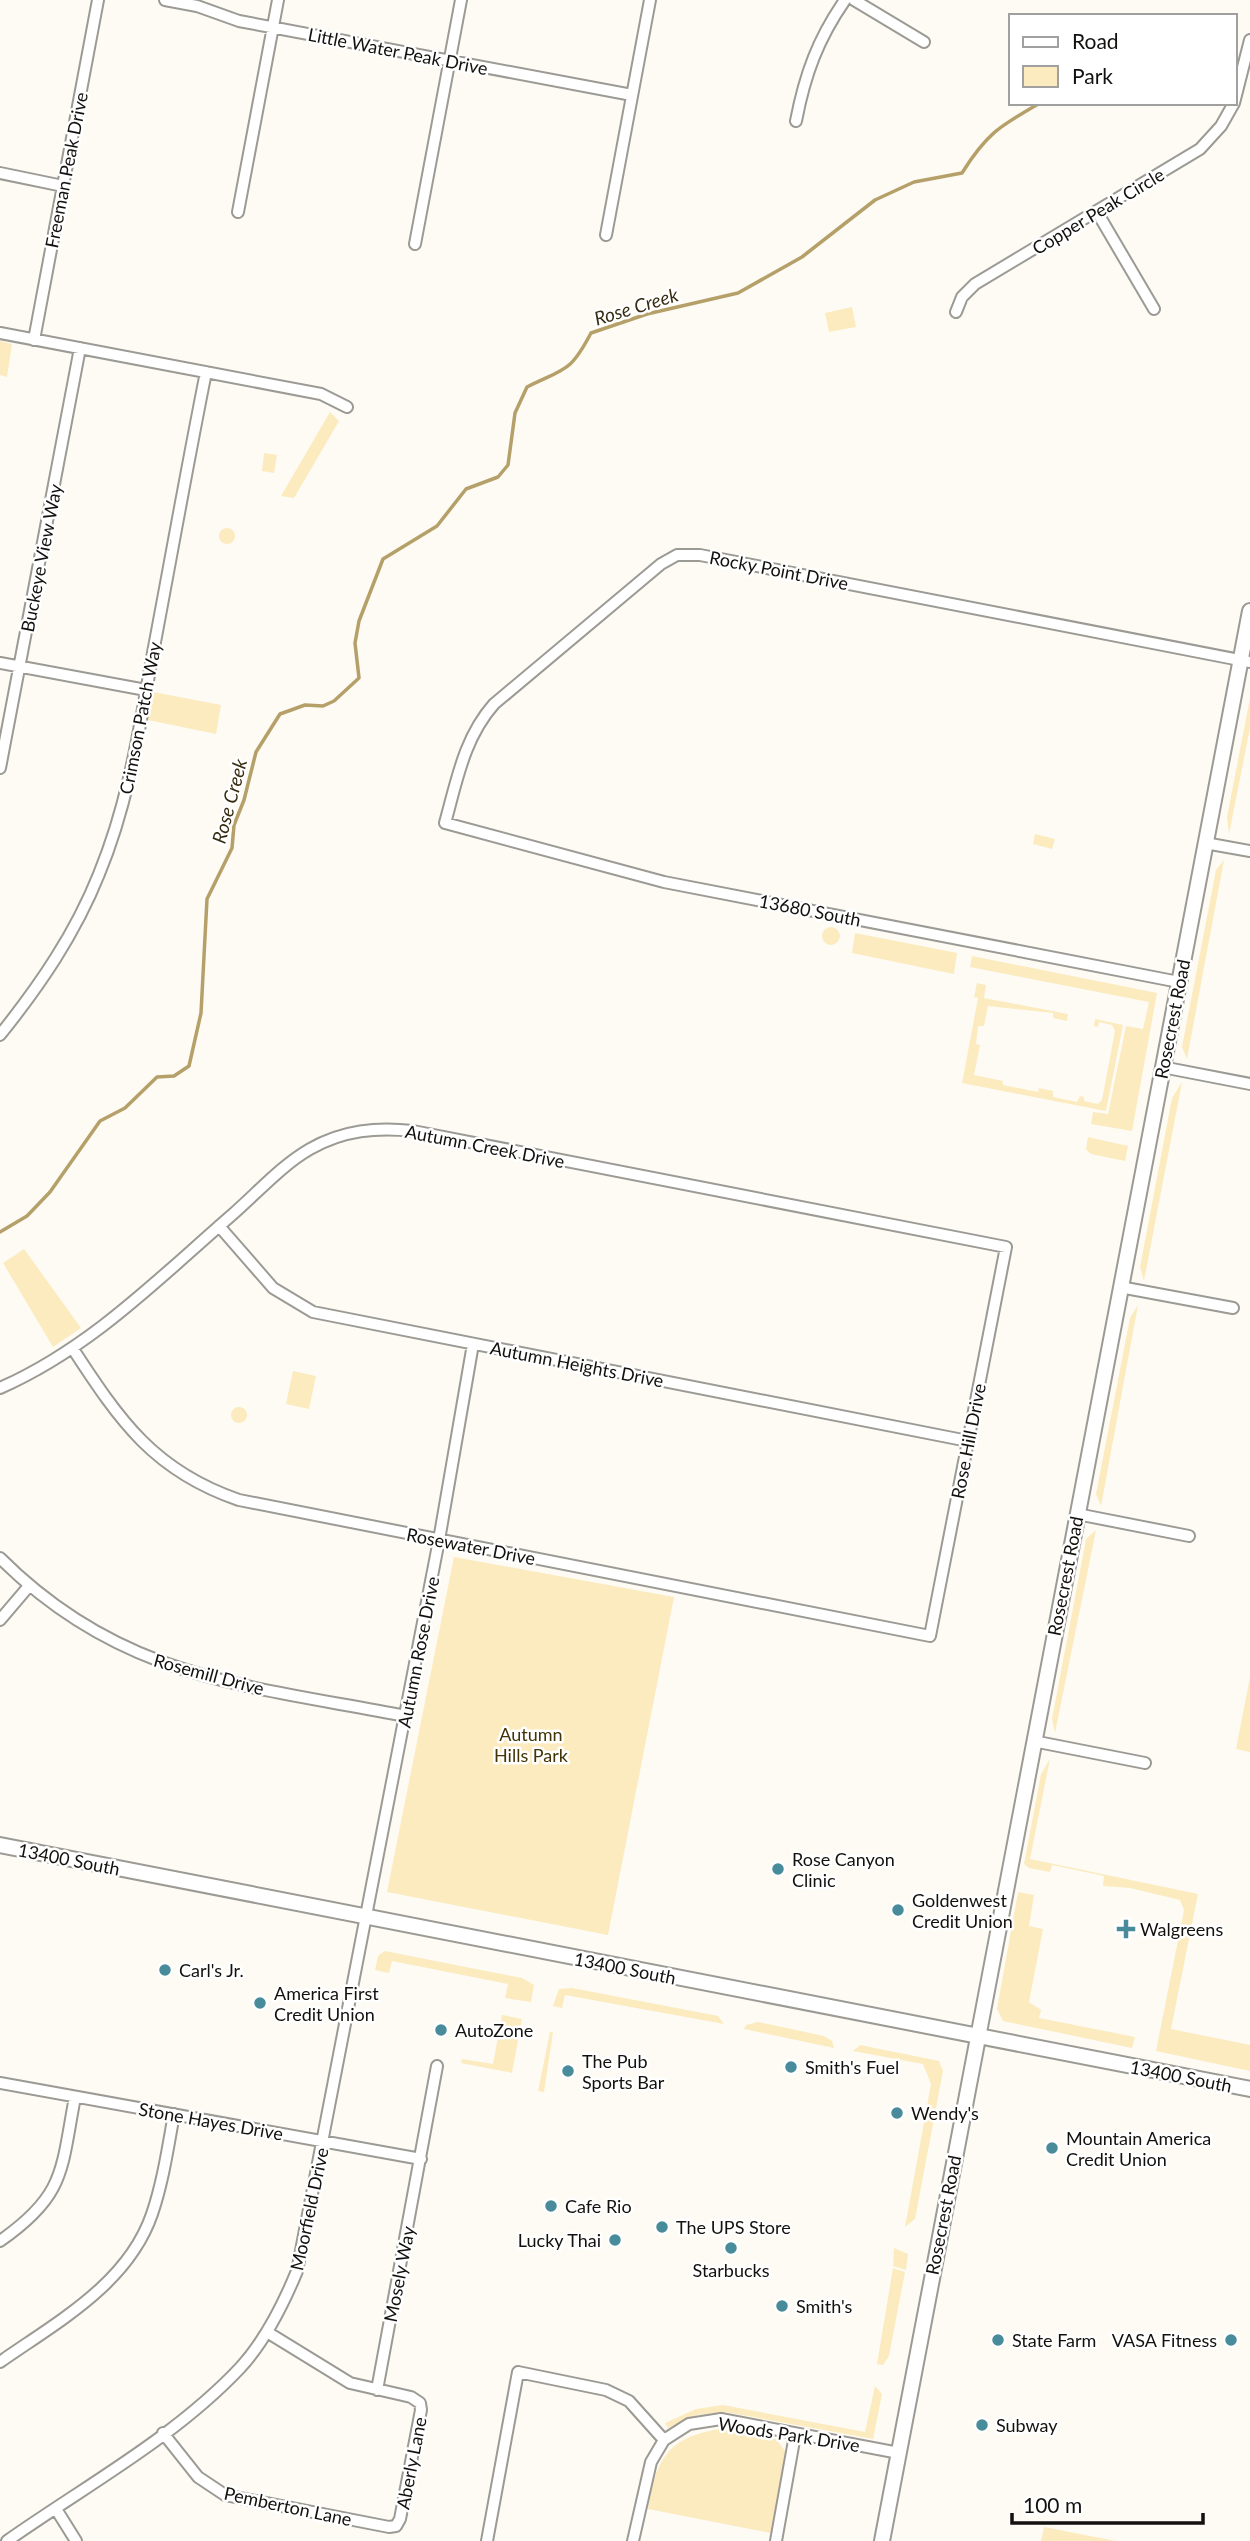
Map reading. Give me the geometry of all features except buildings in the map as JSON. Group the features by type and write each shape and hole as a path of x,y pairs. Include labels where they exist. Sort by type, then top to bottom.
{"main road":[{"name":"Rosecrest Road","path":"882,2541 1205,843 1245,662 1250,611"},
{"name":"13400 South","path":"0,1845 1250,2089"}],"street":[{"name":"Freeman Peak Drive","path":"34,340 98,0"},
{"name":"Little Water Peak Drive","path":"165,0 273,27 632,95"},
{"path":"238,212 278,0"},
{"path":"415,244 461,0"},
{"path":"606,235 650,0"},
{"path":"796,121 815,48 845,0"},
{"path":"854,0 924,42"},
{"name":"Copper Peak Circle","path":"1236,95 1250,40"},
{"name":"Copper Peak Circle","path":"956,312 962,297 975,284 1200,149 1221,126 1233,105"},
{"path":"0,173 63,186"},
{"path":"1097,212 1154,309"},
{"path":"0,333 321,394 347,407"},
{"name":"Buckeye View Way","path":"0,768 80,348"},
{"name":"Crimson Patch Way","path":"0,1035 4,1021 29,1000 57,959 100,873 128,785 206,372"},
{"name":"Rocky Point Drive","path":"445,823 466,747 477,723 494,704 661,564 677,555 700,555 1245,662"},
{"path":"0,663 146,690"},
{"name":"13680 South","path":"445,823 664,882 1179,982"},
{"path":"1205,843 1250,851"},
{"path":"1162,1067 1250,1084"},
{"name":"Autumn Creek Drive","path":"0,1388 73,1349 127,1308 310,1149 338,1136 385,1129 413,1131 1006,1247"},
{"name":"Autumn Heights Drive","path":"219,1226 262,1277 298,1306 330,1316 968,1441"},
{"name":"Rose Hill Drive","path":"930,1636 1006,1247"},
{"path":"1120,1287 1233,1308"},
{"name":"Autumn Rose Drive","path":"367,1917 439,1540 473,1344"},
{"name":"Rosewater Drive","path":"73,1349 121,1421 137,1439 174,1470 195,1483 260,1505 930,1636"},
{"path":"1077,1514 1189,1536"},
{"name":"Rosemill Drive","path":"0,1558 29,1586 89,1629 154,1661 208,1678 405,1716"},
{"path":"0,1620 29,1586"},
{"path":"1033,1741 1145,1763"},
{"name":"Moorfield Drive","path":"7,2541 193,2411 241,2367 267,2332 297,2271 367,1917"},
{"name":"Mosely Way","path":"377,2390 437,2066"},
{"name":"Stone Hayes Drive","path":"0,2083 421,2159"},
{"path":"0,2241 35,2214 54,2191 61,2175 75,2097"},
{"path":"0,2362 89,2300 131,2256 157,2200 174,2114"},
{"name":"Aberly Lane","path":"267,2332 334,2376 377,2390 411,2397 421,2406 400,2519 396,2526"},
{"path":"487,2541 518,2372 607,2390 629,2401 664,2440 651,2462 633,2541"},
{"name":"Woods Park Drive","path":"664,2440 689,2424 721,2419 899,2453"},
{"name":"Pemberton Lane","path":"163,2433 198,2477 225,2495 389,2527 396,2526"},
{"path":"776,2541 795,2435"},
{"path":"56,2508 76,2541"}],"green space":[{"path":"852,307 856,327 829,332 825,313"},
{"path":"0,341 12,344 7,377 0,375"},
{"path":"330,412 339,421 294,498 281,496"},
{"path":"264,453 277,455 274,473 262,471"},
{"path":"227,528 233,530 233,542 227,544 221,542 219,536 221,530"},
{"path":"153,692 221,705 216,734 148,720"},
{"path":"1250,698 1250,728 1229,834 1227,817"},
{"path":"1035,834 1055,839 1052,849 1033,844"},
{"path":"1224,860 1187,1059 1182,1047 1216,870"},
{"path":"831,927 837,930 840,936 837,942 831,945 825,942 822,936 825,930"},
{"path":"855,933 957,953 954,974 852,953"},
{"path":"972,956 1157,993 1132,1131 1091,1124 1093,1112 1108,1114 1126,1026 1143,1029 1149,1002 970,967"},
{"path":"977,983 986,985 984,998 1068,1014 1067,1021 1053,1018 1053,1013 988,1006 984,1026 978,1026 976,1044 980,1045 974,1075 1003,1081 1003,1085 1038,1092 1039,1088 1053,1091 1053,1097 1077,1102 1080,1096 1084,1097 1084,1101 1098,1104 1102,1100 1115,1031 1112,1025 1099,1022 1098,1027 1094,1026 1095,1019 1123,1025 1106,1111 962,1083 978,998 974,997"},
{"path":"1182,1082 1144,1281 1140,1267 1172,1098"},
{"path":"1088,1137 1128,1146 1125,1161 1091,1154 1086,1149"},
{"path":"24,1249 81,1328 53,1347 3,1263"},
{"path":"1138,1305 1101,1506 1096,1494 1130,1318"},
{"path":"293,1371 316,1376 309,1409 286,1404"},
{"path":"236,1407 242,1407 247,1415 245,1421 236,1423 231,1418 231,1412"},
{"path":"1096,1530 1055,1733 1052,1719 1086,1539"},
{"name":"Autumn Hills Park","path":"454,1557 674,1597 608,1935 387,1892"},
{"path":"1250,1677 1250,1752 1236,1749"},
{"path":"1050,1759 1030,1859 1198,1894 1171,2029 1250,2045 1250,2071 1156,2051 1184,1910 1180,1900 1130,1888 1103,1886 1104,1876 1052,1865 1050,1872 1029,1868 1024,1864 1041,1774"},
{"path":"1018,1892 1034,1895 1029,1926 1043,1929 1029,2002 1041,2010 1039,2018 1135,2037 1132,2048 1003,2021 997,2009"},
{"path":"385,1951 522,1978 534,1985 531,2002 505,1998 508,1984 392,1961 389,1973 375,1970 378,1956"},
{"path":"572,1988 718,2016 724,2024 565,1995 562,2008 553,2006 559,1989"},
{"path":"502,2015 522,2019 512,2073 461,2063 462,2059 493,2064"},
{"path":"758,2022 824,2036 832,2041 834,2048 744,2029 746,2025"},
{"path":"550,2032 553,2032 544,2092 538,2091"},
{"path":"860,2045 939,2061 943,2071 915,2219 905,2227 931,2084 923,2064 853,2051"},
{"path":"894,2248 908,2254 906,2270 893,2266"},
{"path":"893,2268 905,2272 889,2356 883,2365 877,2364"},
{"path":"875,2386 882,2394 873,2439 725,2412 697,2415 668,2428 665,2423 696,2409 723,2405 865,2432"},
{"path":"720,2429 776,2439 786,2452 771,2533 648,2509 655,2477 667,2454 688,2438"},
{"path":"1044,2527 1116,2541 1041,2541"}],"waterway":[{"name":"Rose Creek","path":"0,1232 27,1216 50,1192 100,1121 125,1108 157,1077 174,1076 189,1066 201,1013 207,899 232,848 234,825 244,800 256,752 280,714 305,705 323,706 334,701 359,678 355,643 359,621 383,559 437,526 466,489 498,477 508,465 515,413 527,387 572,363 591,333 647,314 738,293 802,257 875,200 914,182 962,173 987,139 1037,105"}],"place":[{"name":"Rose Canyon Clinic","path":"778,1869"},
{"name":"Goldenwest Credit Union","path":"898,1910"},
{"name":"Walgreens","path":"1126,1929"},
{"name":"Carl's Jr.","path":"165,1970"},
{"name":"America First Credit Union","path":"260,2003"},
{"name":"AutoZone","path":"441,2030"},
{"name":"Smith's Fuel","path":"791,2067"},
{"name":"The Pub Sports Bar","path":"568,2071"},
{"name":"Wendy's","path":"897,2113"},
{"name":"Mountain America Credit Union","path":"1052,2148"},
{"name":"Cafe Rio","path":"551,2206"},
{"name":"The UPS Store","path":"662,2227"},
{"name":"Lucky Thai","path":"615,2240"},
{"name":"Starbucks","path":"731,2248"},
{"name":"Smith's","path":"782,2306"},
{"name":"State Farm","path":"998,2340"},
{"name":"VASA Fitness","path":"1231,2340"},
{"name":"Subway","path":"982,2425"}]}
